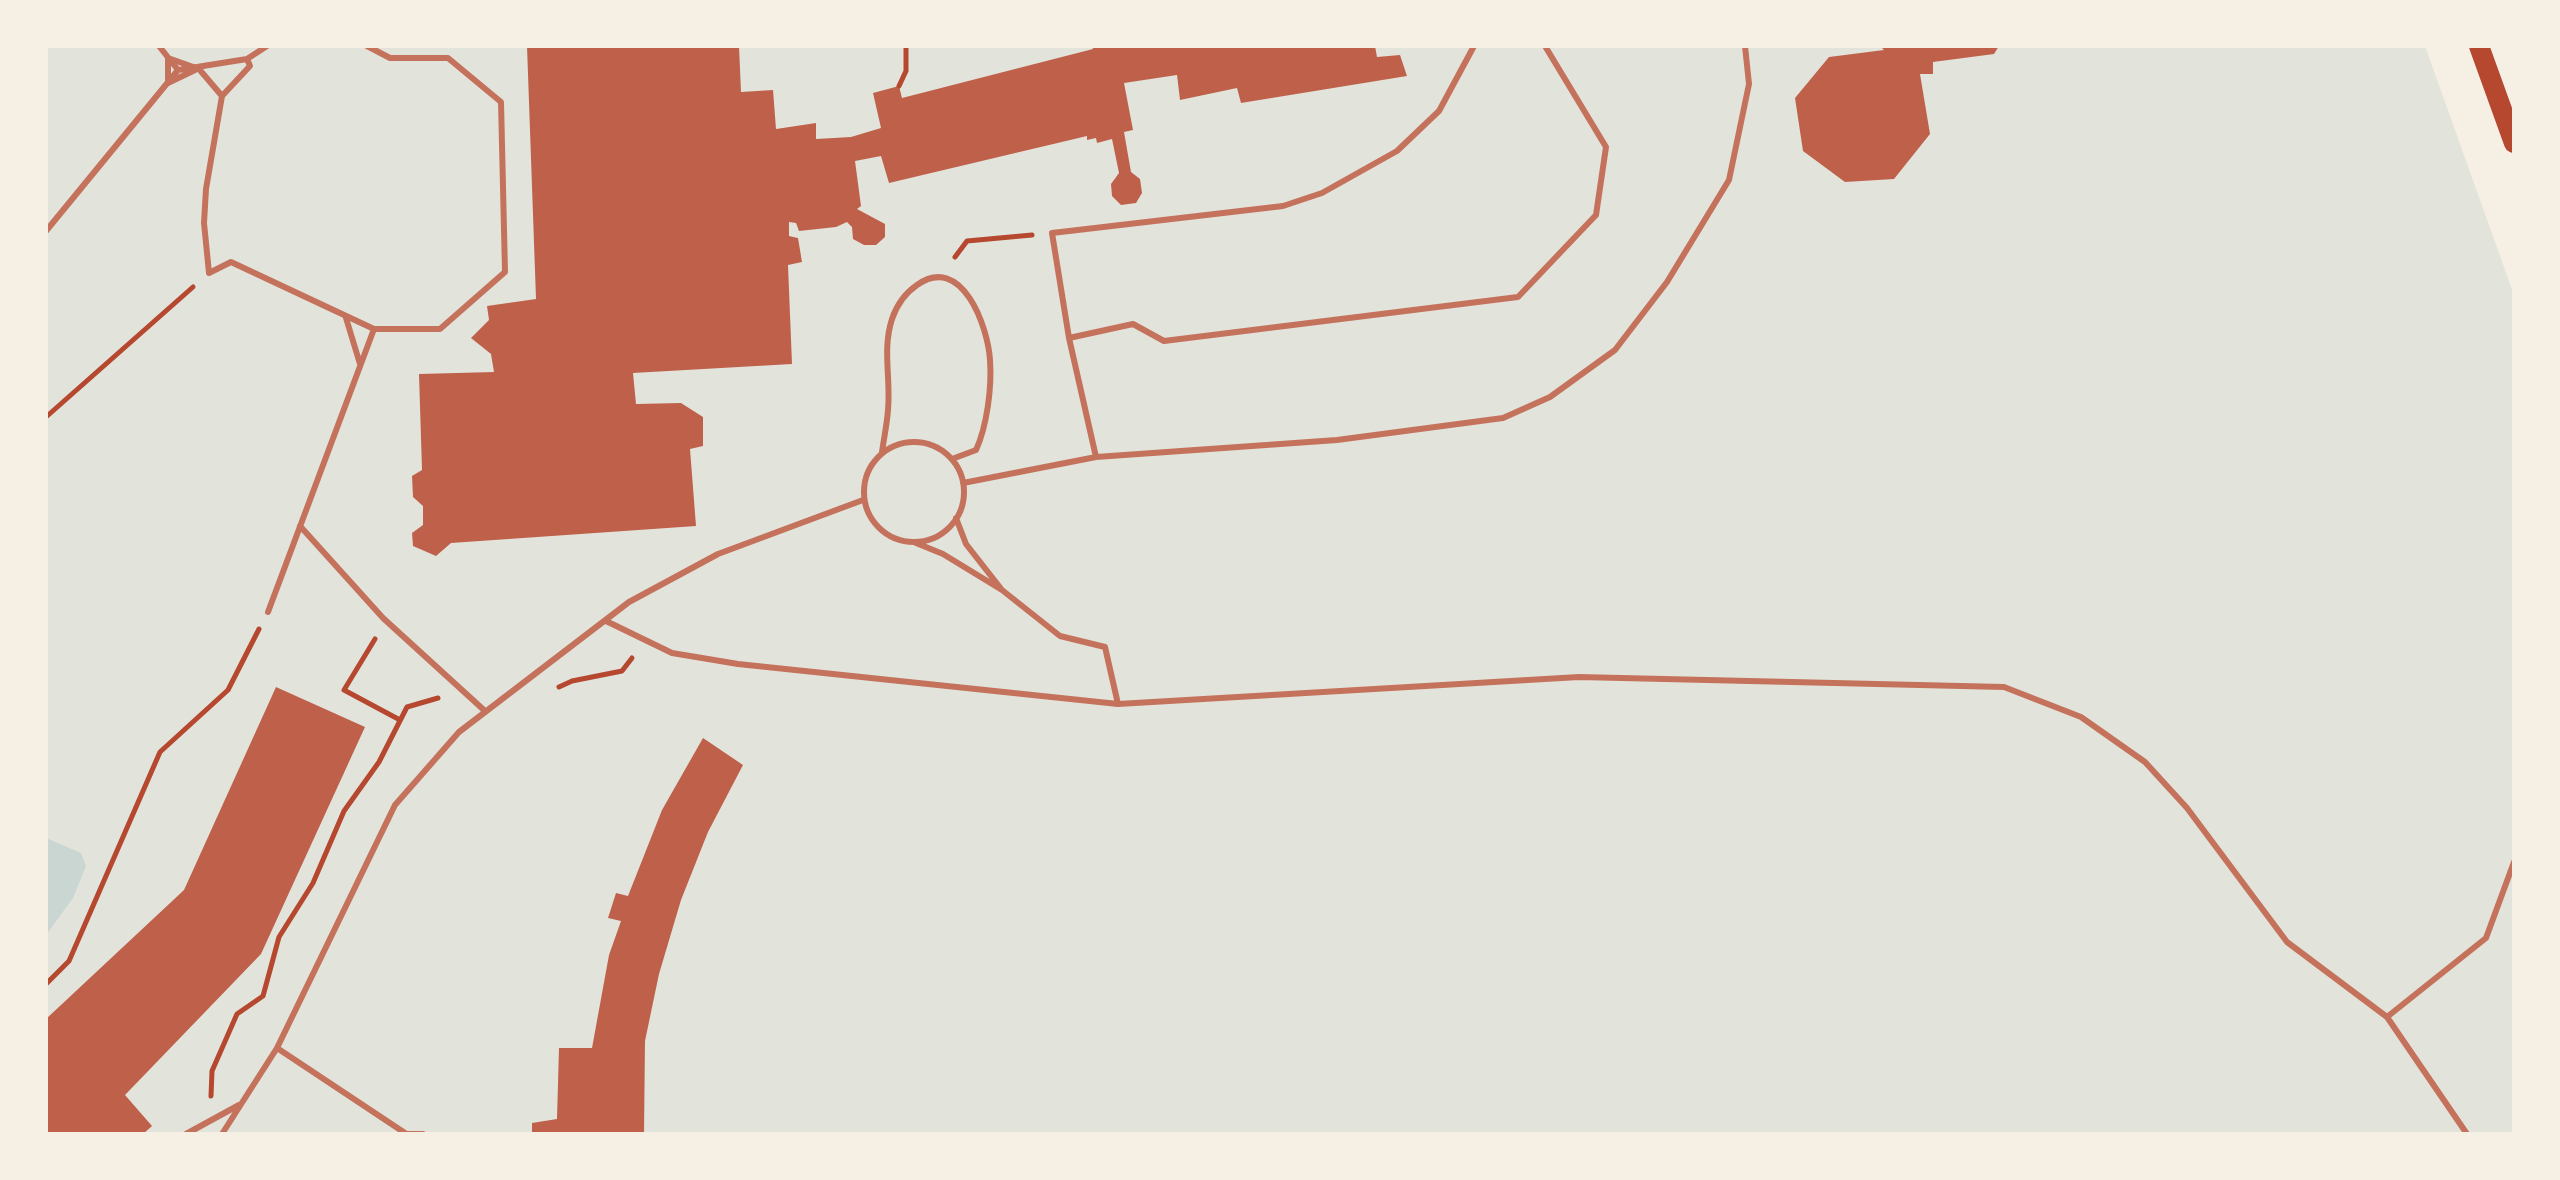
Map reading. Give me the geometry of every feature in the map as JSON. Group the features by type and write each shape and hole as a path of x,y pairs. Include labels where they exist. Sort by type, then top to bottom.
{"main road":[{"path":"2479,46 2514,143"}],"lane":[{"path":"159,46 178,70"},
{"path":"46,231 178,70 247,59 267,46"},
{"path":"247,59 250,66 222,96 206,189 204,223 209,273 231,262 374,329 440,329 505,272 501,102 448,58 390,58 367,46"},
{"path":"1096,457 1069,338 1052,233 1283,206 1322,193 1397,151 1439,111 1474,46"},
{"path":"1069,338 1133,324 1164,341 1518,297 1596,215 1606,147 1545,46"},
{"path":"963,483 1096,457 1337,440 1503,418 1550,397 1615,350 1667,282 1729,180 1749,84 1745,46"},
{"path":"168,58 199,69 222,96"},
{"path":"168,58 168,83"},
{"path":"168,83 199,69"},
{"path":"882,452 889,408 885,356 891,320 899,302 909,291 921,282 939,277 954,281 968,294 988,341 990,364 982,435 976,450 952,459"},
{"path":"346,318 360,365"},
{"path":"268,611 374,329"},
{"path":"914,542 938,536 956,518 962,506 963,483 952,459 942,450 919,442 895,444 882,452 869,468 863,500 877,527 893,538 914,542 943,554 1002,590 1060,636 1105,647 1118,704"},
{"path":"222,1134 277,1048 395,805 459,732 629,602 718,554 863,500"},
{"path":"956,518 966,544 1002,590"},
{"path":"300,526 383,618 485,711"},
{"path":"606,621 672,653 738,664 1118,704 1579,677 2004,687 2081,717 2145,762 2187,808 2287,942 2387,1017 2467,1134"},
{"path":"2387,1017 2486,938 2514,862"},
{"path":"277,1048 404,1134 423,1134"},
{"path":"186,1134 241,1104"}],"path":[{"path":"899,86 906,71 906,46"},
{"path":"939,277 967,241 1052,233"},
{"path":"46,417 209,273"},
{"path":"46,984 69,961 160,752 228,690 268,611"},
{"path":"379,632 344,690 400,720"},
{"path":"546,694 572,681 622,671 645,641"},
{"path":"211,1121 212,1071 237,1014 263,996 279,937 313,883 344,811 379,762 407,707 448,695"}],"shaded area":[{"path":"46,46 2425,46 2514,295 2514,1134 46,1134"},
{"path":"46,838 81,853 86,866 73,898 46,935"}],"building":[{"path":"527,46 739,46 741,92 773,90 776,129 816,123 816,139 851,137 881,128 873,93 899,86 902,98 1093,49 1092,46 1375,46 1377,57 1400,55 1407,76 1241,103 1237,88 1180,100 1177,75 1124,83 1133,130 1124,132 1131,172 1140,179 1142,193 1136,203 1121,205 1112,196 1111,184 1119,173 1112,139 1097,143 1096,138 1087,140 1087,136 889,183 881,156 855,161 861,206 857,209 885,224 885,237 876,245 864,245 853,239 852,227 847,222 836,227 799,231 796,223 789,222 789,236 798,238 802,262 788,265 792,364 633,373 636,404 681,403 703,417 703,446 690,449 696,526 451,543 436,556 413,546 412,533 423,525 423,506 413,497 412,476 422,470 419,374 494,372 491,354 471,338 489,320 487,306 536,299"},
{"path":"1880,46 1999,46 1994,54 1933,62 1933,74 1920,74 1930,134 1894,179 1845,182 1803,151 1795,98 1829,57 1884,50"},
{"path":"276,687 365,727 261,954 125,1095 152,1126 143,1134 46,1134 46,1019 184,890"},
{"path":"703,738 743,765 708,832 681,900 659,974 645,1041 644,1134 532,1134 532,1123 557,1119 559,1048 592,1048 609,955 621,921 608,918 616,893 628,896 662,810"}]}
